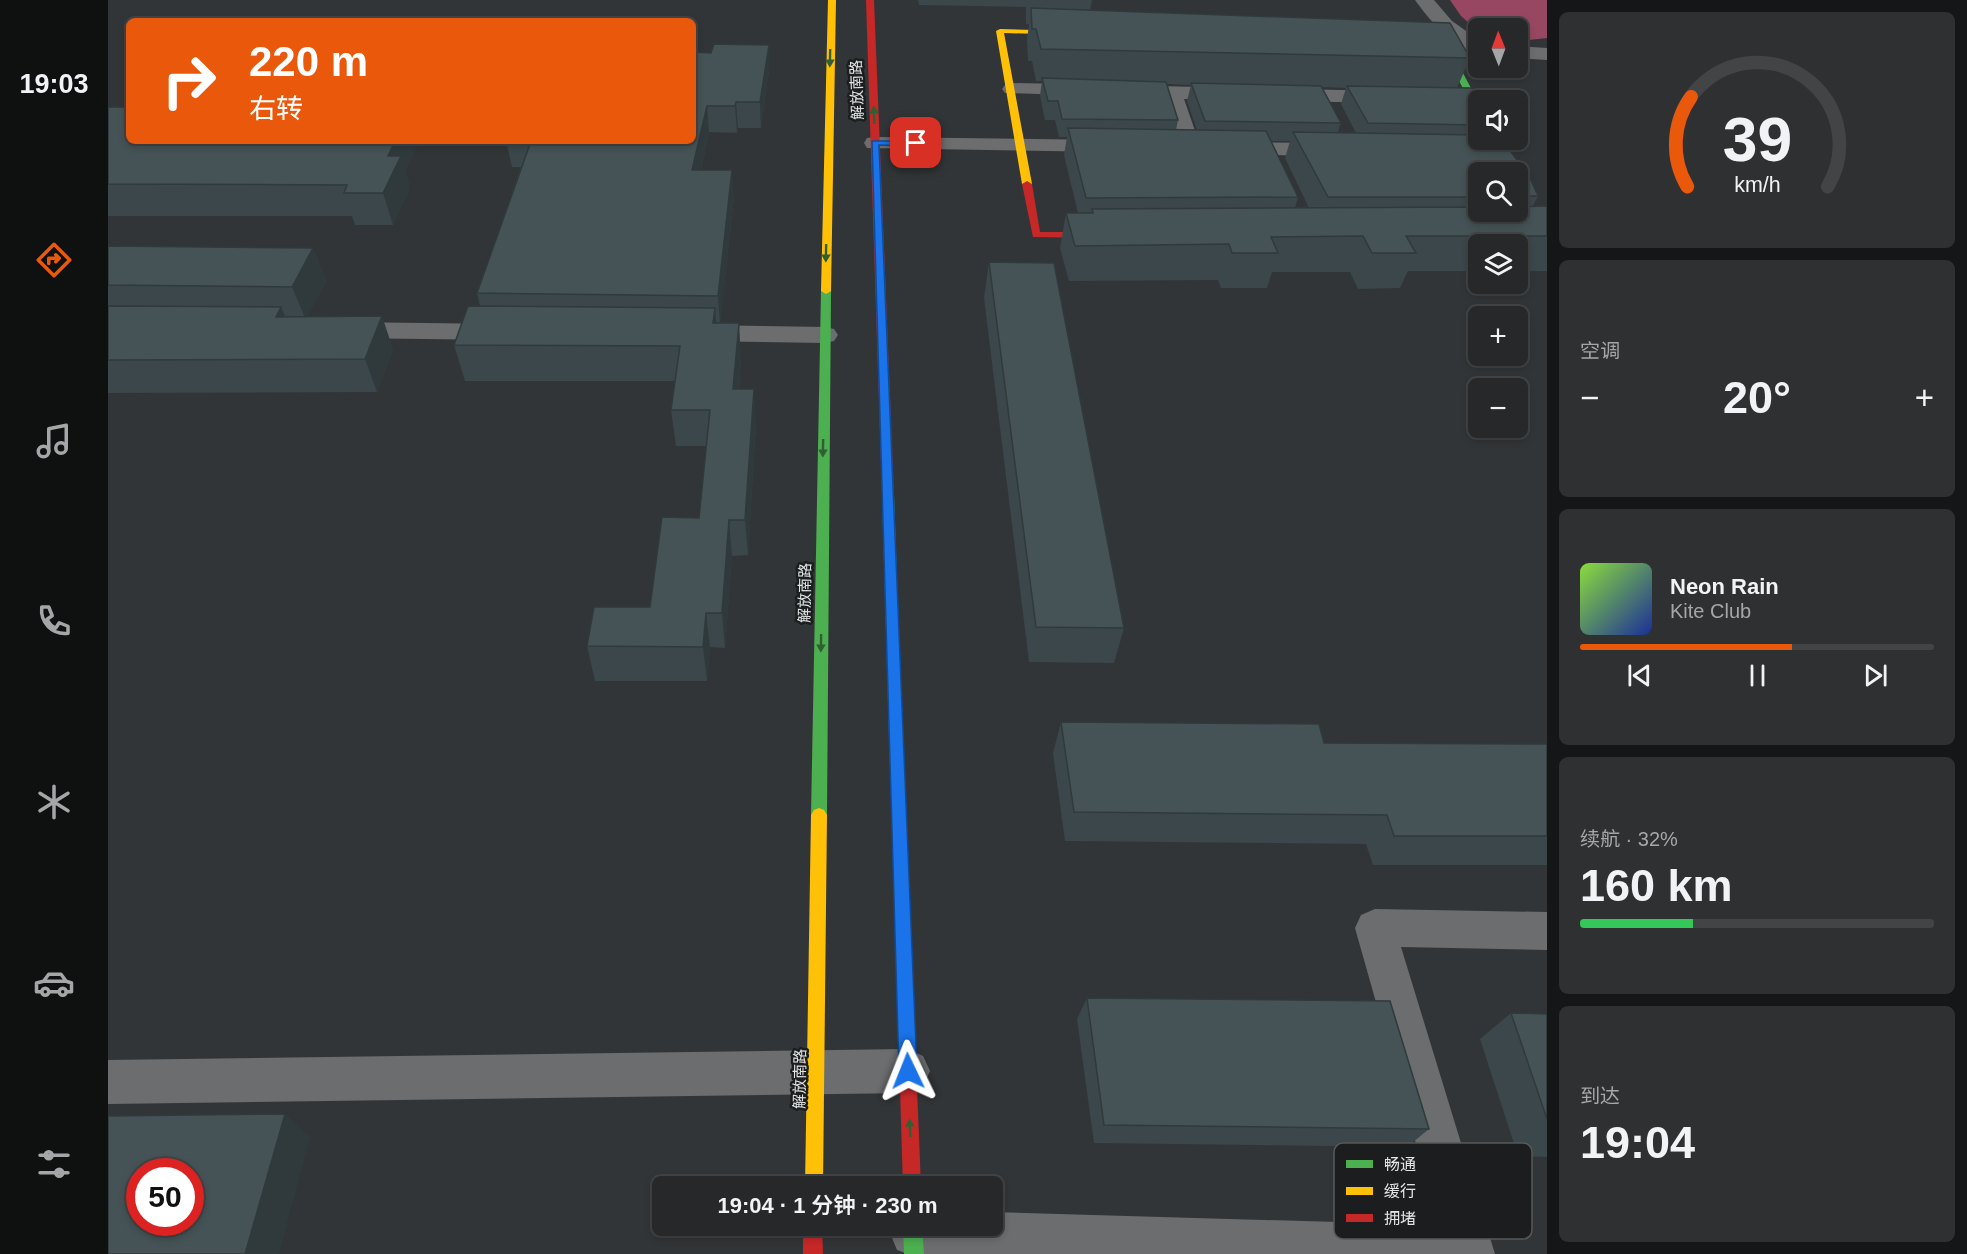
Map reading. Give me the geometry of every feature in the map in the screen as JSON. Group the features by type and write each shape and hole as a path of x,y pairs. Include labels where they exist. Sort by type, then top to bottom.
{"main road":[{"name":"解放南路","path":"814,1176 825,335 832,0"},
{"name":"解放南路","path":"870,0 912,1176"},
{"path":"1082,33 1000,30 1036,235 1119,234"},
{"path":"1422,46 1445,47 1468,90"},
{"path":"813,1236 813,1254"}],"street":[{"path":"1424,0 1445,25 1468,41"},
{"path":"1528,53 1547,54"},
{"path":"1012,89 1172,92 1333,114 1404,98"},
{"path":"1172,92 1190,148"},
{"path":"1450,99 1468,103"},
{"path":"1168,147 1352,150 1333,114"},
{"path":"875,143 1134,147"},
{"path":"1267,149 1278,170"},
{"path":"323,330 526,332"},
{"path":"669,333 825,335"},
{"path":"1438,1143 1375,928 1547,930"},
{"path":"108,1082 908,1071"},
{"path":"914,1238 1470,1252"}],"shaded area":[{"path":"1450,0 1547,0 1547,38 1528,40 1528,18 1468,18 1468,22"}],"building":[{"path":"1031,8 1450,23 1468,58 1041,49 1036,29 1032,29"},
{"path":"714,44 769,45 760,102 736,102 735,106 707,106 692,170 732,170 718,296 477,293 530,144 696,144 696,52 711,53"},
{"path":"1042,78 1166,82 1178,120 1062,119 1058,101 1048,101"},
{"path":"1191,83 1321,86 1341,123 1205,121"},
{"path":"1347,86 1472,88 1473,90 1468,90 1468,125 1368,123"},
{"path":"108,107 126,107 126,144 394,144 388,156 401,156 383,193 344,193 347,185 108,184"},
{"path":"1068,128 1266,131 1298,197 1086,198"},
{"path":"1293,132 1468,135 1468,150 1510,150 1518,162 1468,162 1468,197 1328,197"},
{"path":"1528,175 1529,176 1538,196 1528,196"},
{"path":"1547,206 1547,236 1468,234 1468,236 1406,236 1416,253 1372,253 1363,236 1271,237 1278,253 1232,253 1229,244 1075,246 1066,213 1093,213 1092,209 1468,207 1468,222 1528,222 1528,207"},
{"path":"108,246 313,248 292,287 108,285"},
{"path":"989,262 1054,263 1124,628 1036,627"},
{"path":"108,306 281,307 276,317 382,316 365,359 108,360"},
{"path":"468,306 715,308 713,323 739,323 733,389 754,389 745,520 729,520 722,613 706,613 703,647 587,646 594,607 650,607 662,517 699,518 710,410 671,410 680,346 454,345"},
{"path":"1061,722 1319,724 1324,743 1547,744 1547,836 1394,836 1387,815 1074,812"},
{"path":"1087,998 1390,1001 1429,1129 1104,1125"},
{"path":"1511,1013 1547,1014 1547,1119"},
{"path":"285,1114 245,1254 108,1254 108,1116"}],"traffic: fast":[{"path":"1435,46 1445,47 1468,90"},
{"path":"819,815 826,291"},
{"path":"888,495 897,769"},
{"path":"913,1236 914,1254"}],"traffic: slow":[{"path":"826,291 832,0"},
{"path":"1027,184 1000,31 1072,33"},
{"path":"814,1176 819,815"}],"traffic: jam":[{"path":"870,0 888,495"},
{"path":"1027,184 1036,235 1107,235"},
{"path":"897,769 912,1176"},
{"path":"813,1236 813,1254"}],"route":[{"path":"908,1071 875,143 916,143"}]}
